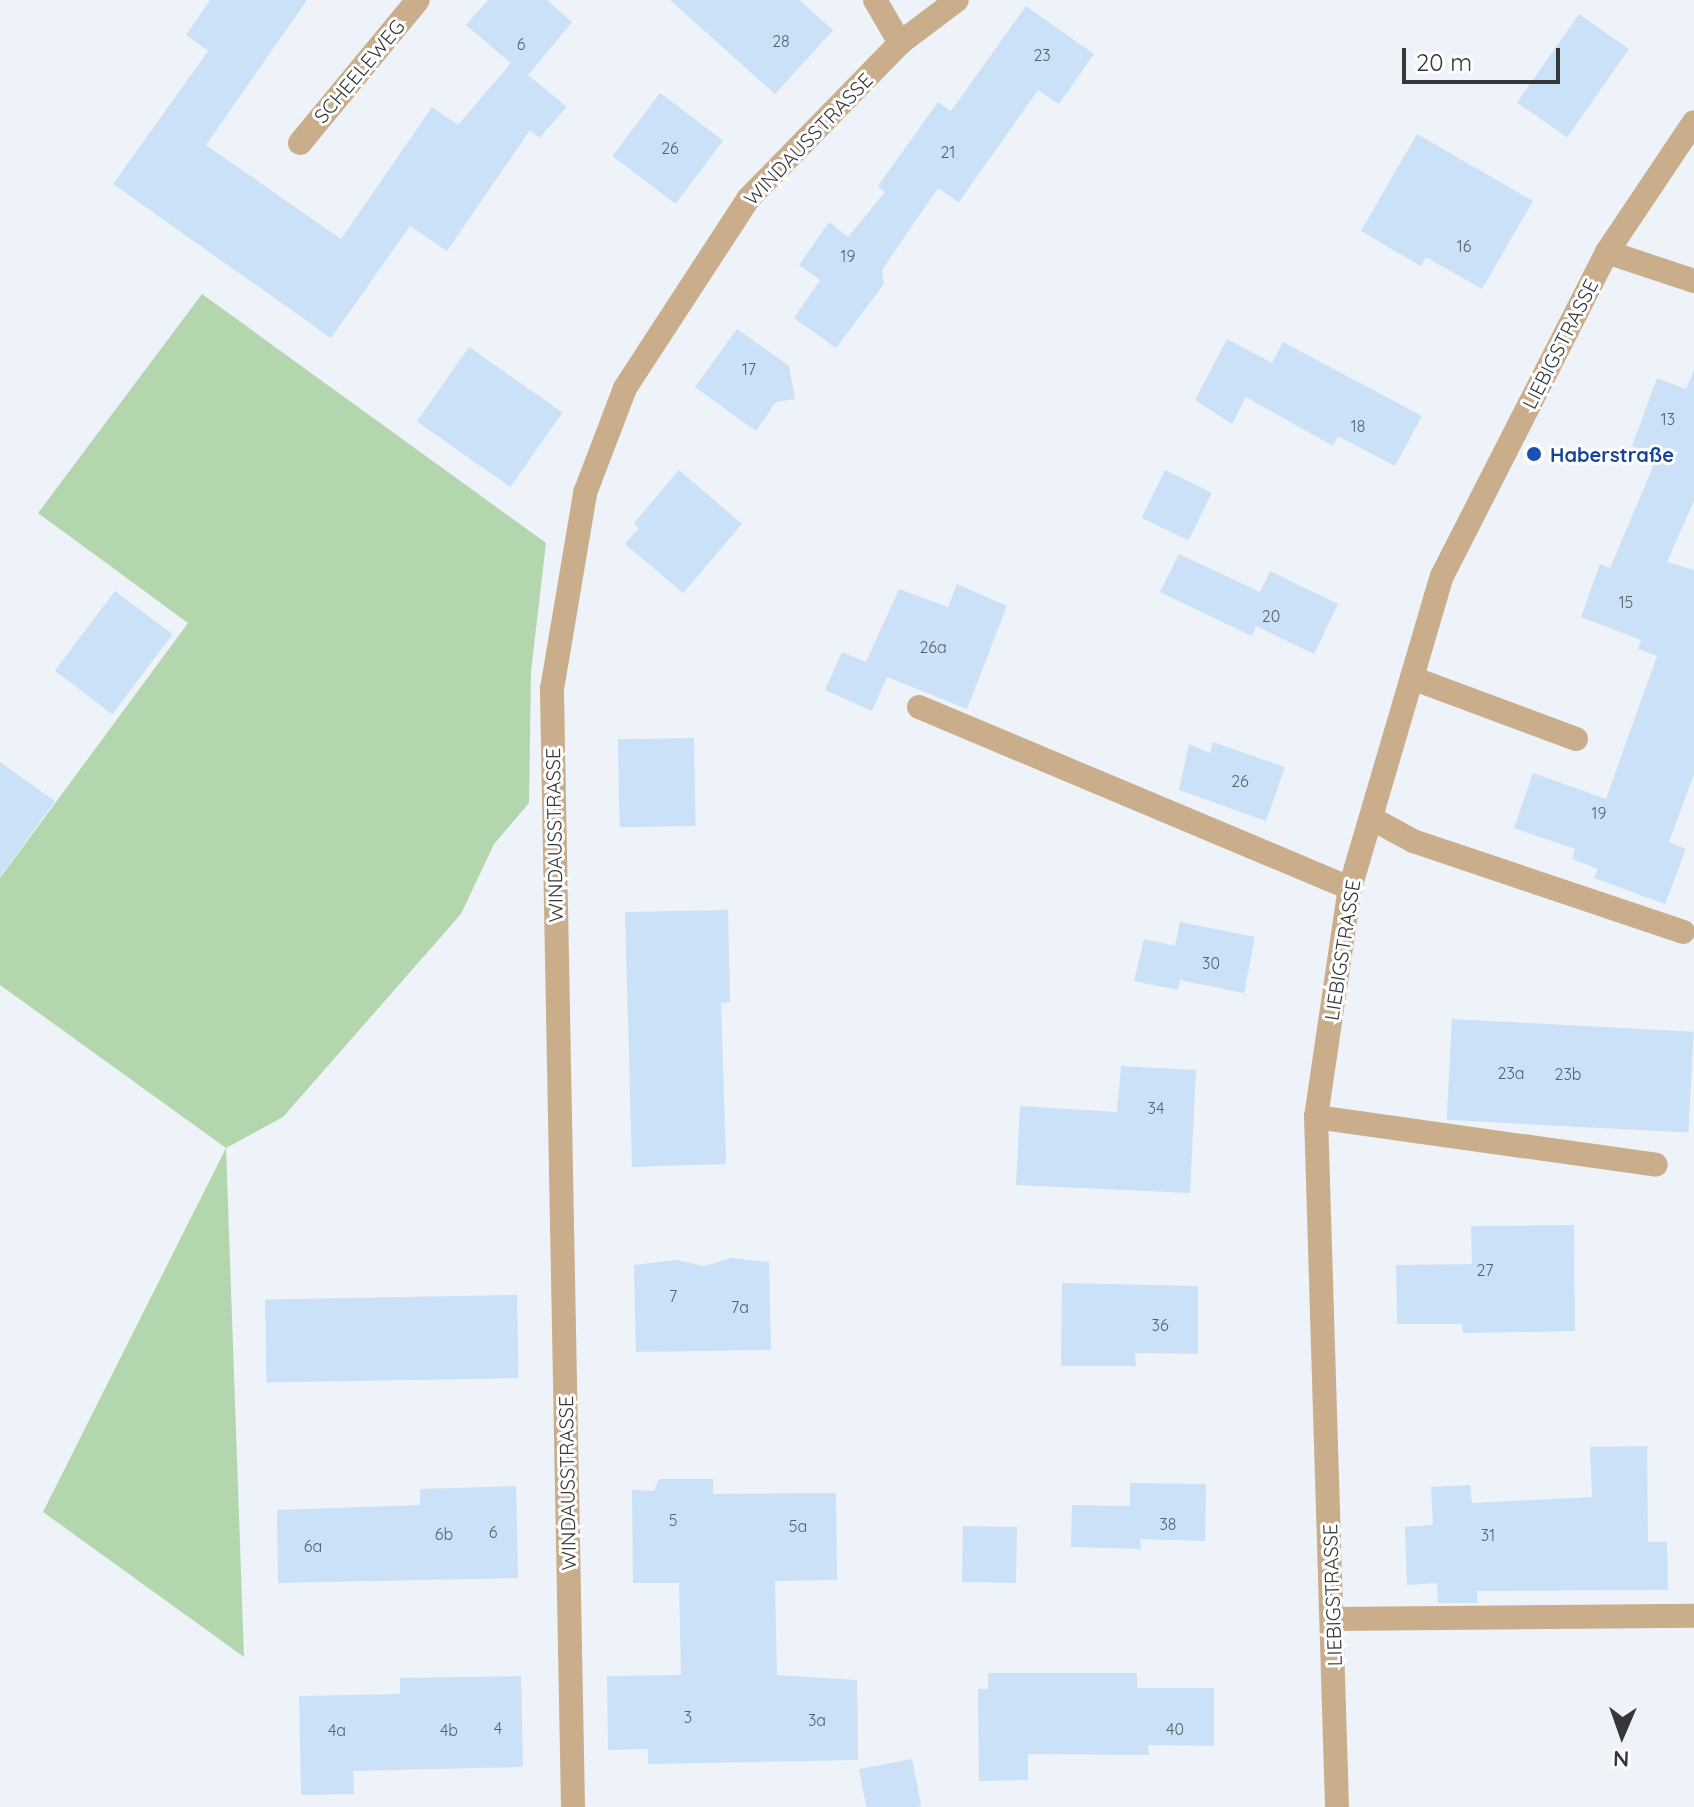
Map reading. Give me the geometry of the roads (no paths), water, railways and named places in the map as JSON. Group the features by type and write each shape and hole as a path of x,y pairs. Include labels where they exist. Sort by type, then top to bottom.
{"street":[{"name":"SCHEELEWEG","path":"300,143 418,0"},
{"path":"875,0 900,43"},
{"name":"WINDAUSSTRASSE","path":"573,1807 552,689 585,493 625,388 748,199 900,43 957,0"},
{"name":"LIEBIGSTRASSE","path":"1337,1807 1316,1117 1350,888 1442,576 1607,252 1694,122"},
{"path":"1607,252 1694,281"},
{"path":"1412,678 1576,739"},
{"path":"919,707 1350,888"},
{"path":"1371,818 1413,841 1683,932"},
{"path":"1316,1117 1656,1165"},
{"path":"1333,1619 1694,1616"}],"place":[{"name":"Haberstraße","path":"1534,454"}]}
